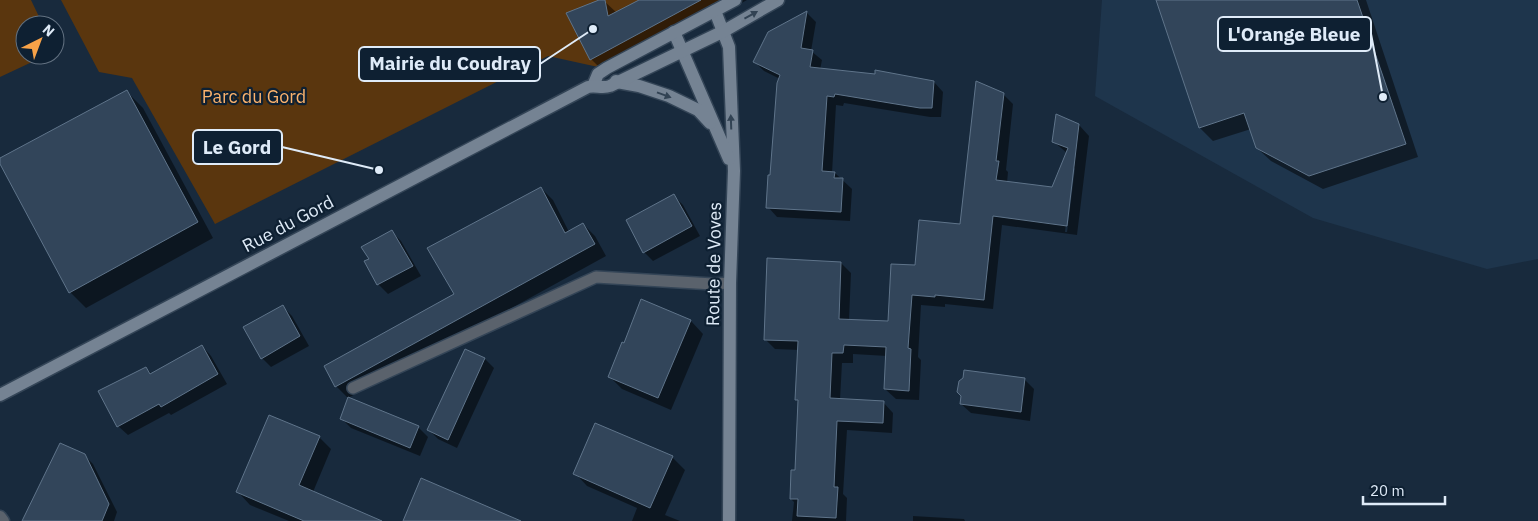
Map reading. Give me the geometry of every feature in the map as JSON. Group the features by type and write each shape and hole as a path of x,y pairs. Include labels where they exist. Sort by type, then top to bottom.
{"main road":[{"name":"Rue du Gord","path":"593,86 598,74 607,68 735,0"},
{"name":"Rue du Gord","path":"0,395 562,101 593,86 604,88 618,82 724,30 778,0"},
{"name":"Route de Voves","path":"716,11 729,47 734,171 730,283 729,521"},
{"path":"674,32 734,171"},
{"path":"607,68 618,82 639,86 698,110 718,132"}],"street":[{"path":"0,518 3,521"}],"lane":[{"path":"353,388 596,277 713,284 730,283"}],"shaded area":[{"path":"1102,0 1538,0 1538,259 1487,269 1313,218 1095,96"}],"green space":[{"path":"0,0 31,0 38,15 15,15 15,65 26,65 0,77"},
{"name":"Parc du Gord","path":"61,0 735,0 598,67 548,56 215,224 132,78 99,72"}],"building":[{"path":"599,0 605,0 608,16 639,0 701,0 590,60 566,13"},
{"path":"1156,0 1357,0 1406,144 1309,176 1256,148 1244,113 1199,128"},
{"path":"807,11 801,48 813,50 810,67 875,74 875,70 934,81 932,108 920,108 835,94 834,97 827,96 822,171 835,172 834,178 843,178 841,212 766,208 777,83 780,75 753,62 768,32"},
{"path":"976,81 1004,93 996,161 999,161 996,180 1052,187 1068,148 1052,142 1056,114 1079,124 1067,226 993,216 984,300 935,295 935,297 912,295 908,348 911,349 909,391 884,389 886,347 844,345 843,353 832,353 830,398 884,401 883,423 837,421 834,487 838,487 836,518 797,516 798,499 790,499 791,470 795,470 798,400 795,400 798,341 764,340 767,258 841,262 839,319 888,321 891,264 915,265 919,220 960,224"},
{"path":"127,90 198,222 69,293 0,164 0,158"},
{"path":"541,187 565,233 583,223 595,244 335,387 324,366 454,294 427,248"},
{"path":"674,194 692,226 643,253 626,220"},
{"path":"392,230 413,266 377,285 364,261 369,259 361,247"},
{"path":"641,299 691,320 658,398 608,377"},
{"path":"283,305 300,336 261,359 243,327"},
{"path":"202,345 218,374 161,407 159,404 117,427 98,391 146,367 150,374"},
{"path":"465,349 485,358 448,440 427,430"},
{"path":"964,370 1025,378 1021,412 960,404 961,396 957,392"},
{"path":"348,397 419,426 410,448 340,419"},
{"path":"269,415 320,436 299,485 382,521 304,521 236,492"},
{"path":"595,423 673,456 650,508 573,474"},
{"path":"60,443 85,454 109,504 102,521 22,521"},
{"path":"421,478 521,521 403,521"}],"place":[{"name":"Mairie du Coudray","path":"593,29"},
{"name":"L'Orange Bleue","path":"1383,97"},
{"name":"Le Gord","path":"379,170"}]}
